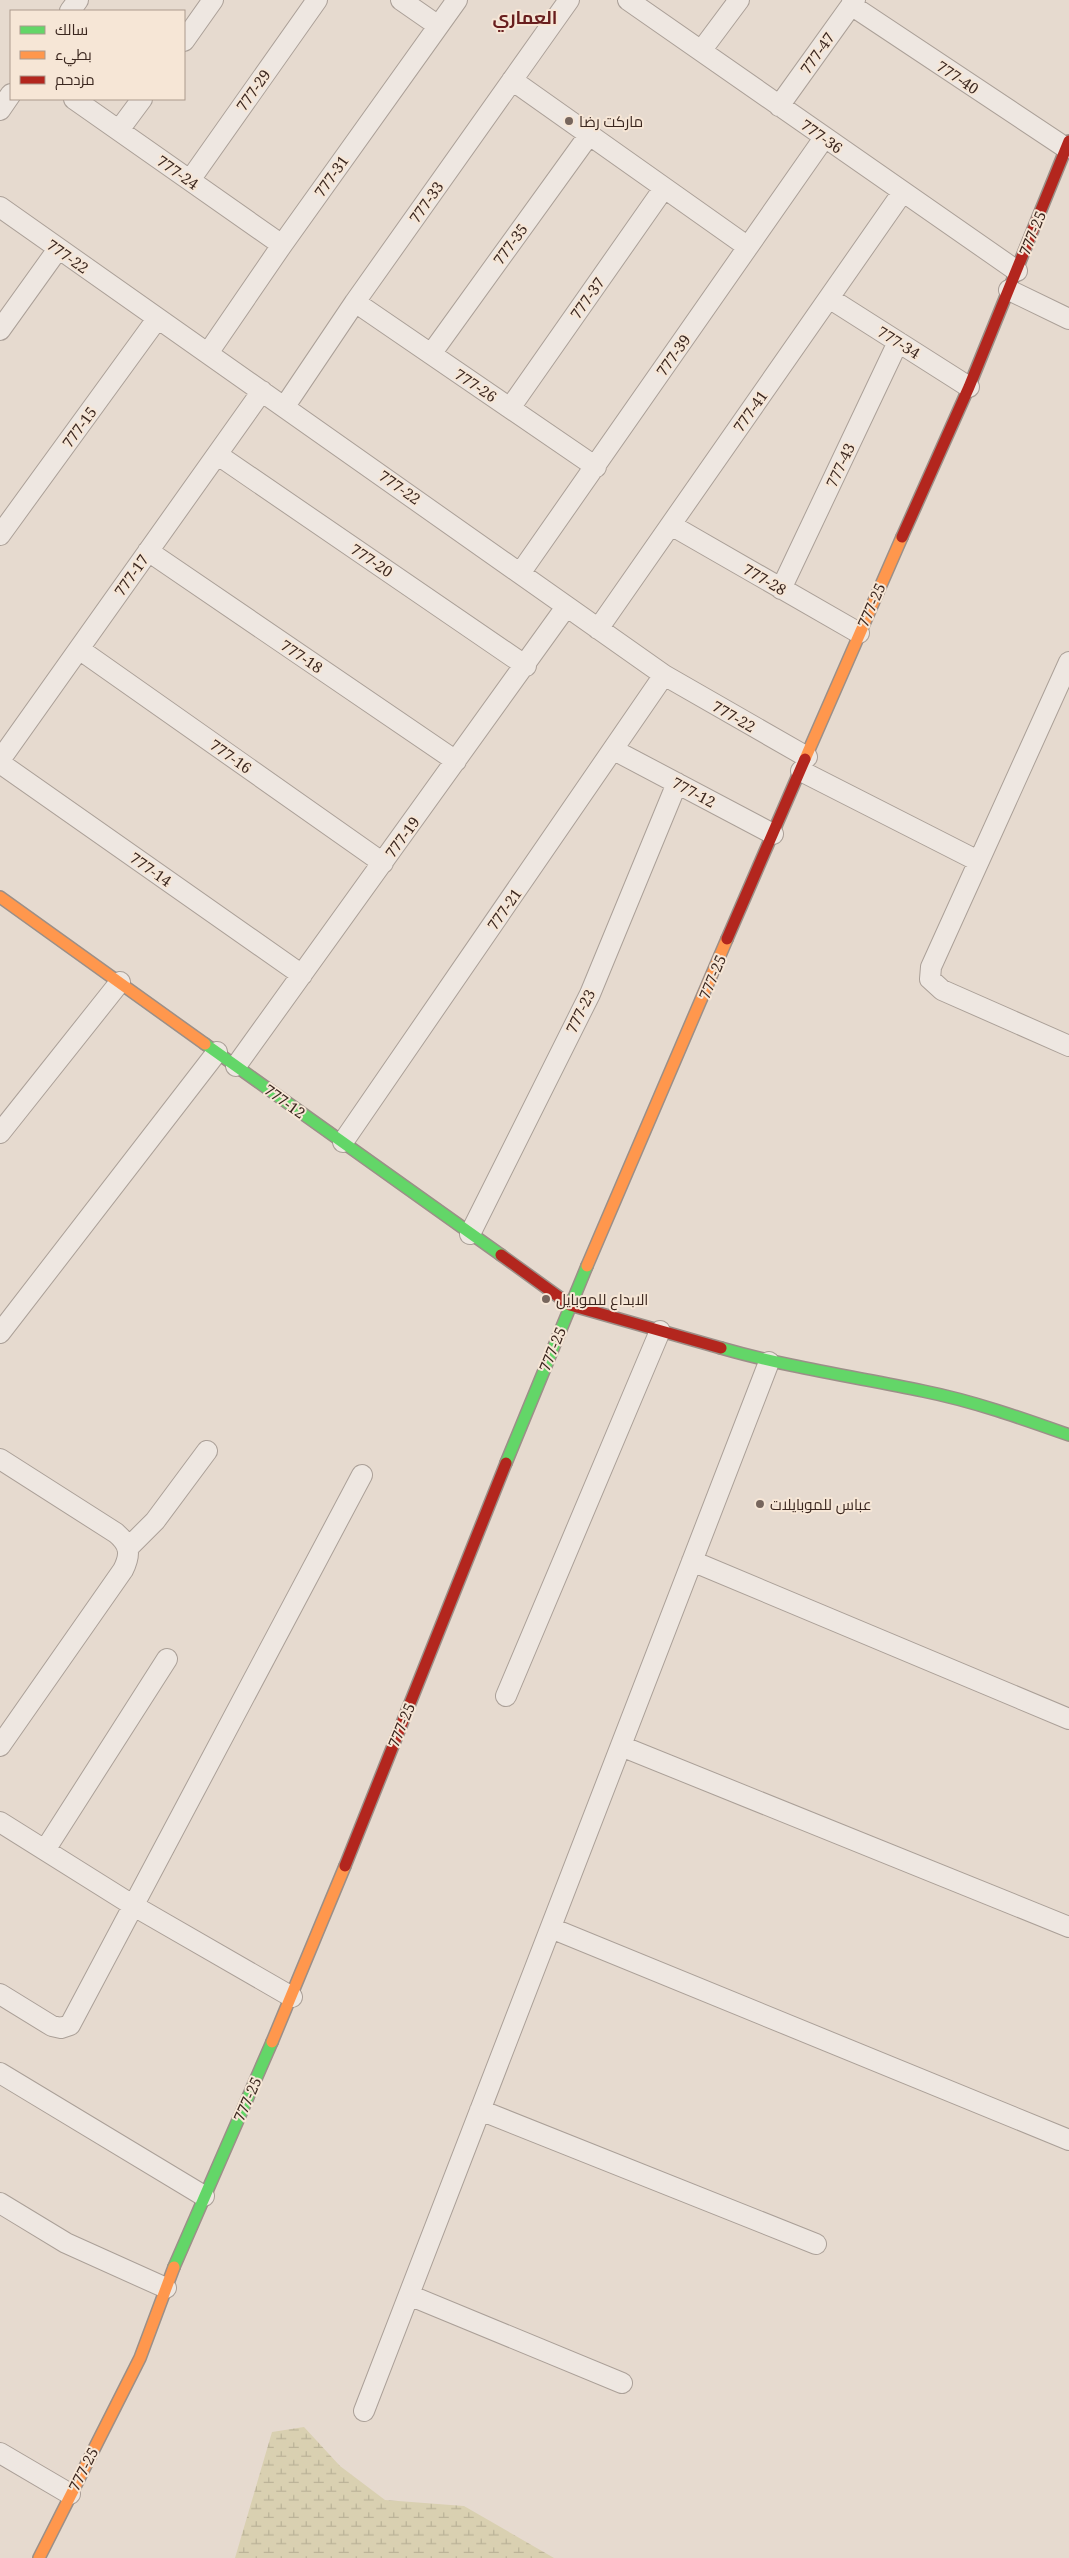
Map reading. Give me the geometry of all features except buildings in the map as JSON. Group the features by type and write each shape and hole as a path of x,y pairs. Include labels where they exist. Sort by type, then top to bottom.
{"street":[{"path":"185,40 214,0"},
{"name":"777-29","path":"190,180 316,0"},
{"path":"401,0 437,25"},
{"name":"777-31","path":"208,353 282,244 437,25 457,0"},
{"name":"777-33","path":"285,406 355,302 569,0"},
{"name":"777-36","path":"628,0 902,192 1013,280 1069,319"},
{"path":"700,51 739,0"},
{"name":"777-47","path":"779,106 853,2"},
{"name":"777-40","path":"853,2 1067,145"},
{"path":"512,80 748,247"},
{"path":"0,110 10,95"},
{"name":"777-24","path":"75,100 282,244"},
{"path":"119,130 141,100"},
{"name":"777-35","path":"431,354 589,134"},
{"name":"777-39","path":"521,572 824,138"},
{"name":"777-25","path":"39,2558 140,2358 166,2288 204,2196 292,1997 570,1305 859,633 969,387 1067,145"},
{"name":"777-37","path":"510,408 664,188"},
{"name":"777-41","path":"598,630 902,192"},
{"name":"777-22","path":"0,207 521,572 566,607 664,675 804,764 978,861"},
{"path":"0,330 58,249"},
{"name":"777-34","path":"829,298 969,387"},
{"name":"777-26","path":"355,302 596,467"},
{"name":"777-15","path":"0,535 158,319"},
{"name":"777-43","path":"781,589 898,342"},
{"name":"777-17","path":"0,761 262,391"},
{"name":"777-20","path":"218,455 526,666"},
{"name":"777-28","path":"671,525 859,633"},
{"name":"777-18","path":"148,551 456,761"},
{"name":"777-19","path":"236,1066 526,666 566,607"},
{"name":"777-16","path":"78,649 383,863"},
{"path":"1069,662 931,967 930,979 942,990 1069,1046"},
{"name":"777-21","path":"343,1142 664,675"},
{"name":"777-12","path":"614,750 773,834"},
{"name":"777-14","path":"0,761 302,975"},
{"name":"777-23","path":"470,1234 590,994 677,783"},
{"name":"777-12","path":"0,897 570,1305 769,1362 924,1391 1008,1413 1069,1435"},
{"path":"0,1133 120,982"},
{"path":"0,1333 217,1052"},
{"path":"506,1696 660,1331"},
{"path":"364,2411 769,1362"},
{"path":"128,1547 155,1521 207,1451"},
{"path":"0,1459 116,1534 128,1547 129,1556 123,1570 0,1746"},
{"path":"0,1994 52,2026 61,2028 70,2025 362,1475"},
{"path":"692,1561 1069,1719"},
{"path":"45,1850 167,1659"},
{"path":"621,1746 1069,1927"},
{"path":"0,1822 134,1906 292,1997"},
{"path":"551,1928 1069,2140"},
{"path":"0,2073 204,2196"},
{"path":"480,2110 816,2244"},
{"path":"0,2203 66,2243 166,2288"},
{"path":"409,2295 622,2383"},
{"path":"0,2453 70,2494"}],"green space":[{"path":"304,2427 340,2466 385,2500 464,2506 554,2558 235,2558 272,2432"}],"traffic: fast":[{"path":"205,1044 501,1255"},
{"path":"506,1463 587,1266"},
{"path":"721,1348 796,1366 942,1395 997,1410 1069,1435"},
{"path":"174,2267 272,2042"}],"traffic: slow":[{"path":"805,759 902,537"},
{"path":"0,897 205,1044"},
{"path":"587,1266 727,939"},
{"path":"272,2042 345,1866"},
{"path":"39,2558 140,2358 174,2267"}],"traffic: jam":[{"path":"902,537 969,387 1069,141"},
{"path":"727,939 805,759"},
{"path":"501,1255 570,1305 721,1348"},
{"path":"345,1866 506,1463"}],"place":[{"name":"ماركت رضا","path":"569,121"},
{"name":"الابداع للموبايل","path":"546,1299"},
{"name":"عباس للموبايلات","path":"760,1504"}],"district":[{"name":"العماري","path":"525,17"}]}
